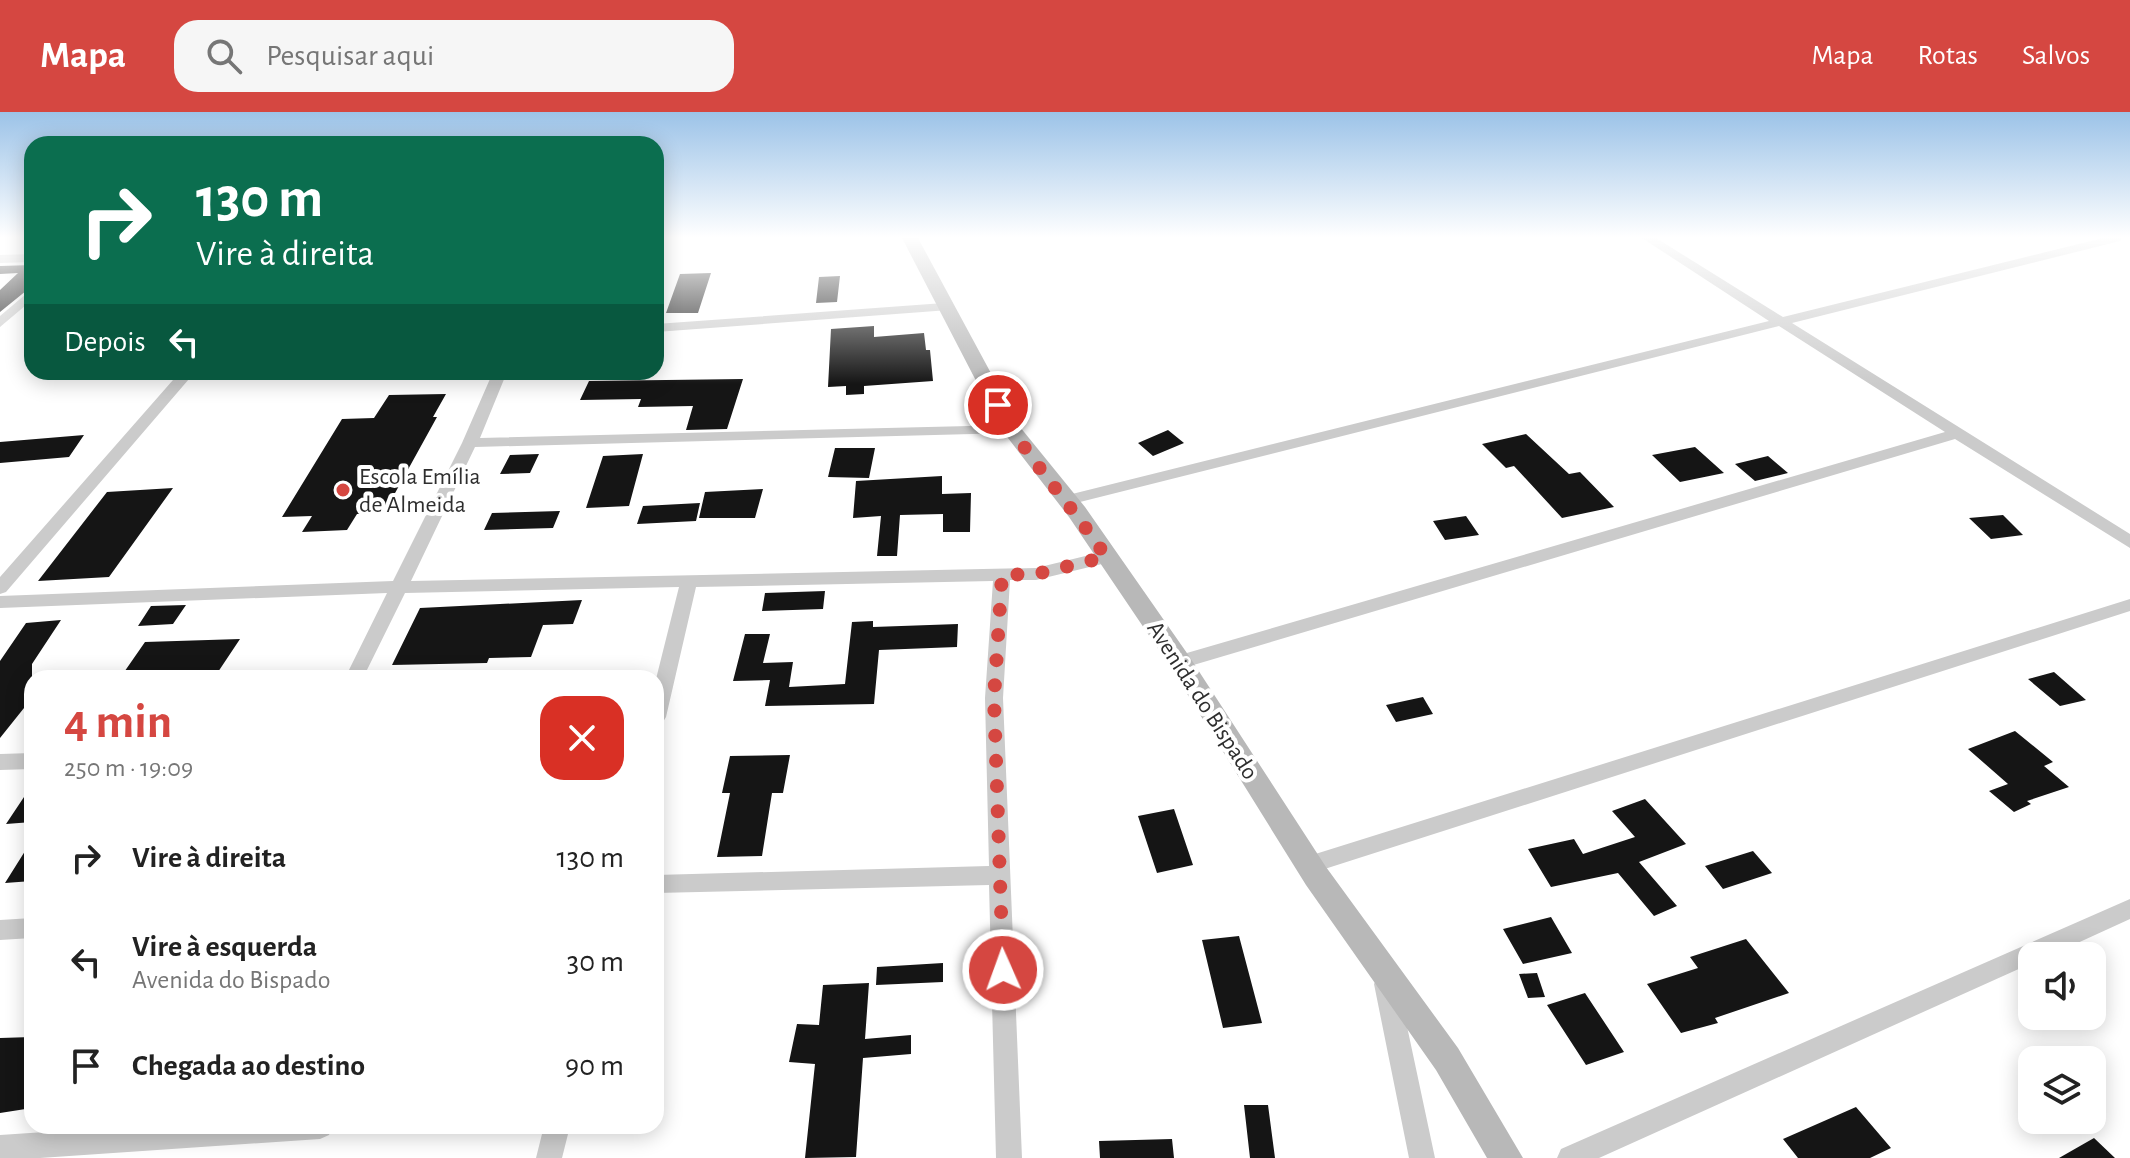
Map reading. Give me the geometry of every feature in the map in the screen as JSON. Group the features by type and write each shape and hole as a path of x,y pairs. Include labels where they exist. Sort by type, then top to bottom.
{"main road":[{"name":"Avenida do Bispado","path":"934,287 1011,429 1068,500 1180,662 1309,865 1447,1059 1506,1158"}],"street":[{"path":"1726,287 2130,542"},
{"path":"1068,500 1925,287"},
{"path":"1,321 24,300"},
{"path":"664,327 944,307"},
{"path":"0,588 181,380"},
{"path":"358,670 470,443 497,380"},
{"path":"470,443 1011,429"},
{"path":"1180,662 1958,433"},
{"path":"0,602 400,587 1036,574 1106,557"},
{"path":"1002,575 994,698 1009,1158"},
{"path":"664,684 689,581"},
{"path":"1309,865 2130,605"},
{"path":"0,762 24,761"},
{"path":"664,884 1000,875"},
{"path":"1570,1158 2130,909"},
{"path":"0,930 24,928"},
{"path":"1383,969 1422,1158"},
{"path":"0,1148 221,1134"},
{"path":"549,1158 555,1134"}],"building":[{"path":"3,287 24,287 24,292 0,312 0,290"},
{"path":"675,287 707,287 698,313 666,313"},
{"path":"818,287 839,287 837,302 816,303"},
{"path":"874,326 874,337 924,333 926,350 930,350 933,381 864,386 864,394 846,395 846,386 828,387 831,329"},
{"path":"743,379 727,429 686,430 693,406 638,407 641,399 580,400 589,381"},
{"path":"446,394 433,417 437,417 384,513 357,514 347,530 302,532 312,516 282,517 342,419 374,418 389,395"},
{"path":"1168,430 1184,443 1153,456 1138,443"},
{"path":"1526,434 1569,474 1580,472 1614,507 1562,518 1514,466 1506,468 1482,444"},
{"path":"84,435 69,457 0,463 0,442"},
{"path":"1695,447 1724,473 1680,482 1652,455"},
{"path":"835,448 875,448 869,478 828,477"},
{"path":"539,454 530,473 500,474 510,455"},
{"path":"643,454 629,506 586,508 603,456"},
{"path":"1768,456 1788,473 1755,481 1735,464"},
{"path":"942,476 942,494 971,493 970,532 943,532 943,514 900,515 897,556 877,556 881,516 853,518 856,481"},
{"path":"173,488 109,577 38,581 107,492"},
{"path":"763,489 755,518 699,518 705,492"},
{"path":"700,503 696,521 637,524 643,506"},
{"path":"560,511 553,528 484,530 492,513"},
{"path":"2003,515 2023,535 1991,539 1969,518"},
{"path":"1466,516 1479,535 1445,540 1433,521"},
{"path":"825,591 823,609 762,611 765,593"},
{"path":"582,600 573,624 543,625 531,657 489,658 487,663 392,665 420,608"},
{"path":"186,605 173,624 138,626 151,606"},
{"path":"61,620 32,664 32,670 24,670 24,708 0,738 0,661 26,623"},
{"path":"873,621 873,627 958,624 957,647 879,650 874,704 765,706 770,680 733,681 745,634 770,634 763,663 793,662 789,687 845,684 852,622"},
{"path":"240,639 219,670 126,670 145,642"},
{"path":"2054,672 2086,700 2060,706 2028,679"},
{"path":"1423,697 1433,714 1396,722 1386,705"},
{"path":"2015,731 2053,762 2044,766 2069,787 2027,801 2031,804 2014,812 1989,791 2008,784 1968,749"},
{"path":"790,755 783,793 772,793 762,856 717,857 730,793 722,793 730,756"},
{"path":"24,797 24,823 6,824"},
{"path":"1645,799 1686,844 1639,862 1677,906 1654,916 1618,873 1551,887 1528,849 1574,839 1583,854 1635,837 1612,811"},
{"path":"1174,809 1193,865 1157,873 1138,816"},
{"path":"1753,851 1772,873 1723,889 1705,866"},
{"path":"24,853 24,882 5,883"},
{"path":"1551,917 1572,953 1523,964 1503,929"},
{"path":"1239,936 1262,1023 1223,1028 1202,940"},
{"path":"1746,939 1789,993 1715,1018 1718,1023 1681,1033 1647,984 1698,968 1690,957"},
{"path":"943,963 943,982 876,985 877,967"},
{"path":"1537,973 1545,997 1528,998 1519,974"},
{"path":"869,983 865,1039 911,1035 911,1054 863,1058 856,1157 805,1158 815,1064 789,1062 797,1024 819,1025 823,985"},
{"path":"1585,993 1624,1052 1586,1065 1547,1005"},
{"path":"24,1037 24,1109 0,1113 0,1038"},
{"path":"1244,1105 1268,1105 1275,1158 1250,1158"},
{"path":"1856,1107 1891,1148 1870,1158 1798,1158 1783,1139"},
{"path":"2094,1138 2115,1158 2059,1158"},
{"path":"1172,1139 1174,1158 1100,1158 1099,1141"}],"place":[{"name":"Escola Emília de Almeida","path":"343,490"}],"route":[{"path":"998,405 1011,429 1077,512 1106,557 1036,574 1002,575 994,698 1003,970"}]}
